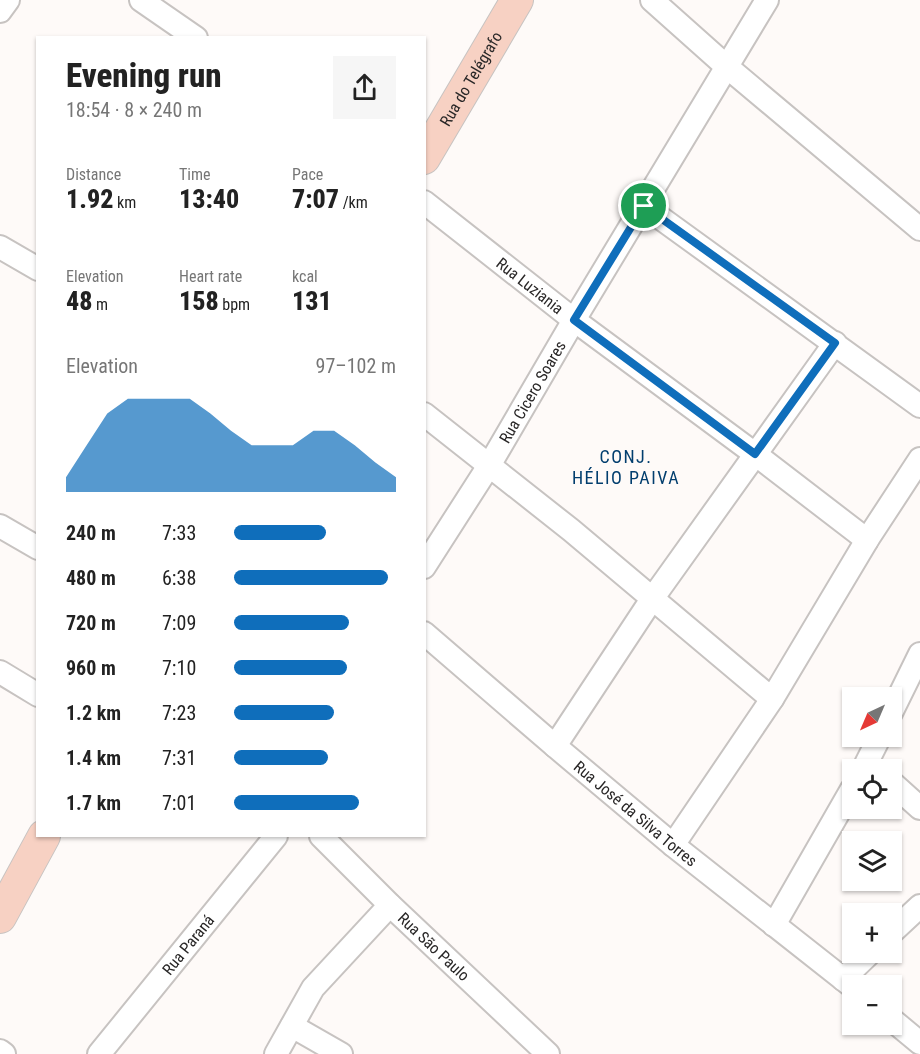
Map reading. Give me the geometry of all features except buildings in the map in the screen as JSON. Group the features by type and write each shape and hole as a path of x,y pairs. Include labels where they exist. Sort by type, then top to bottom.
{"street":[{"path":"0,11 8,0"},
{"path":"141,0 169,30 189,36"},
{"name":"Rua do Telégrafo","path":"426,155 517,0"},
{"path":"652,0 726,66 920,229"},
{"name":"Rua Cicero Soares","path":"426,564 490,464 767,0"},
{"name":"Rua Luziania","path":"426,204 574,320 867,540"},
{"path":"644,206 920,406"},
{"path":"0,247 36,268"},
{"path":"555,746 652,599 835,343"},
{"path":"426,416 490,464 772,699"},
{"path":"673,845 772,699 867,540 920,459"},
{"path":"0,525 36,547"},
{"name":"Rua José da Silva Torres","path":"426,635 673,845 842,978"},
{"path":"902,693 918,663"},
{"path":"0,672 36,694"},
{"path":"902,792 920,808"},
{"path":"774,925 842,806"},
{"path":"0,917 43,837"},
{"name":"Rua Paraná","path":"99,1054 275,837"},
{"name":"Rua São Paulo","path":"322,837 390,905 548,1054"},
{"path":"276,1054 314,988 390,905"},
{"path":"902,923 920,906"},
{"path":"292,1026 341,1054"},
{"path":"902,1028 920,1043"},
{"path":"0,1051 4,1054"}],"district":[{"name":"CONJ. HÉLIO PAIVA","path":"626,467"}],"route":[{"path":"644,206 835,343 755,454 574,320 644,206"}]}
